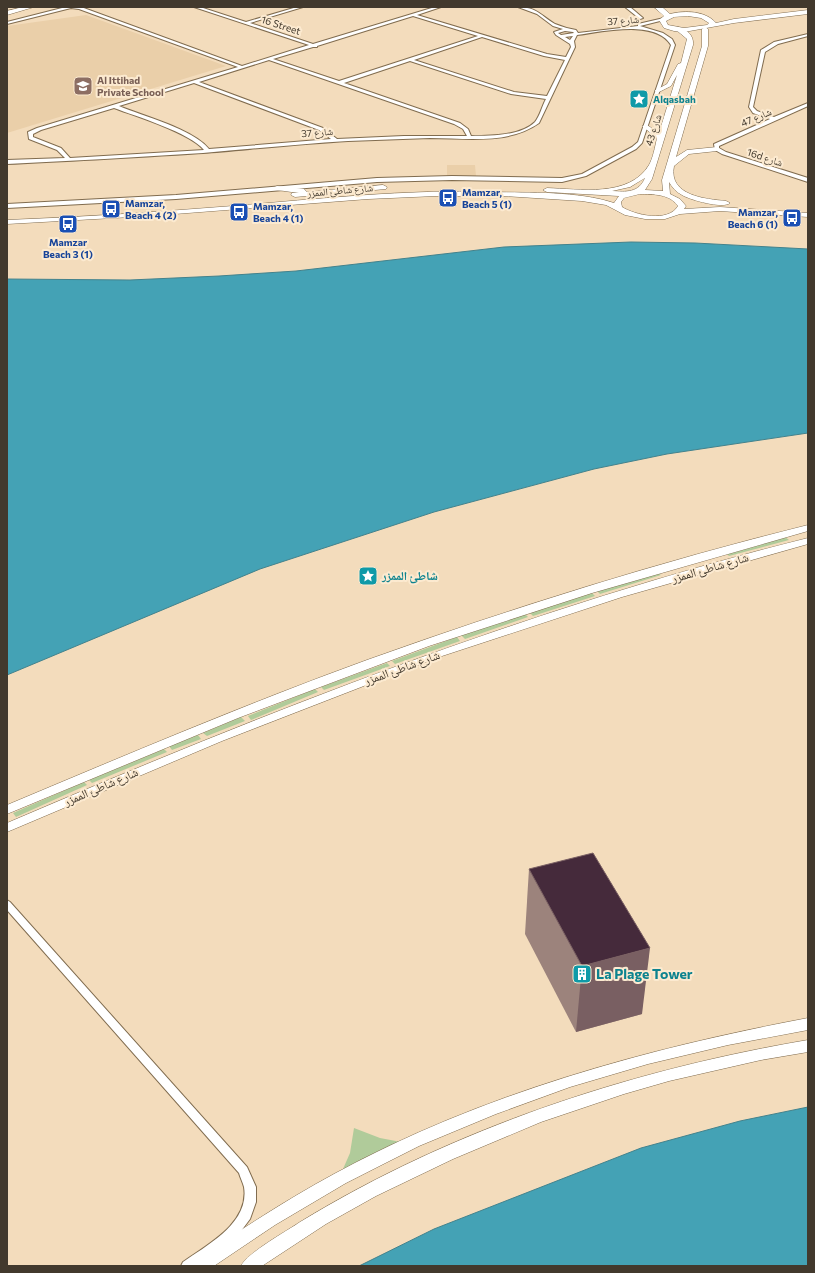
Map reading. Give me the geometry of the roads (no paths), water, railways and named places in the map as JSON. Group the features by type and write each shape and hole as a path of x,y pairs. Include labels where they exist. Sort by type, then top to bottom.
{"main road":[{"path":"7,8 11,7"},
{"path":"7,13 31,7"},
{"path":"657,7 666,12 663,24 675,28 708,28 728,22 808,12"},
{"path":"673,7 704,17 754,16 807,7"},
{"path":"665,18 696,15"},
{"path":"667,195 665,184 705,46 708,28 712,22 704,17"},
{"name":"شارع 43","path":"637,192 645,186 653,164 686,61 691,40 688,35 675,28"},
{"path":"657,91 669,85 678,67 686,61"},
{"path":"645,126 661,138"},
{"path":"670,166 687,152 717,149"},
{"path":"548,190 599,190 620,187 636,181 653,164"},
{"path":"670,166 674,185 683,192 704,200 738,205"},
{"name":"شارع شاطئ الممزر","path":"7,215 124,208 316,192 431,186 548,190 597,194 652,192 667,195 678,200"},
{"path":"277,188 316,192"},
{"name":"شارع شاطئ الممزر","path":"7,222 153,214 346,197 412,194 492,194 586,200 618,207 631,214 646,217 661,217 678,212"},
{"path":"618,207 618,199 626,194"},
{"path":"330,207 346,197"},
{"path":"678,200 808,210"},
{"path":"678,200 682,206 678,212"},
{"path":"678,212 720,209 808,214"},
{"name":"شارع شاطئ الممزر","path":"7,810 150,750 312,686 430,643 533,608 650,571 808,528"},
{"name":"شارع شاطئ الممزر","path":"7,828 171,757 330,694 426,659 609,597 704,568 808,541"},
{"path":"201,1266 252,1230 328,1185 430,1135 480,1114 555,1086 630,1063 715,1041 808,1024"},
{"path":"249,1266 303,1229 370,1191 442,1156 512,1126 571,1104 644,1081 737,1058 808,1046"}],"street":[{"path":"7,23 70,7 80,8 242,67"},
{"name":"16 Street","path":"196,7 315,46"},
{"path":"247,23 301,7"},
{"path":"66,157 59,149 42,141 31,138 30,133 439,7"},
{"path":"520,7 538,13 554,25 575,31 576,35 560,36"},
{"path":"627,7 641,18"},
{"path":"413,15 554,57 568,58"},
{"name":"شارع 37","path":"556,32 640,25 665,18"},
{"path":"554,25 557,28 556,33 572,42"},
{"path":"7,206 145,199 406,179 472,178 551,181 568,180 584,175 639,144 673,44 659,32 635,28"},
{"name":"شارع 37","path":"203,149 208,151 330,138 335,140 504,135 530,128 537,122 574,46 572,42 576,35 635,28 675,28"},
{"path":"774,119 755,112 751,107 763,51 776,43 808,35"},
{"path":"339,83 482,36"},
{"path":"270,59 456,123 469,132 469,136"},
{"path":"410,60 513,93 548,98"},
{"path":"195,82 321,128 330,138"},
{"name":"شارع 47","path":"717,149 717,143 808,104"},
{"path":"114,106 195,138 203,149"},
{"path":"462,136 463,132 466,131"},
{"path":"7,162 61,160 66,157 203,149"},
{"name":"16d شارع","path":"717,149 808,180"},
{"path":"7,904 243,1170 248,1178 251,1190 250,1204 241,1224 234,1232 187,1266"}],"water":[{"path":"631,242 695,243 808,249 808,433 667,454 594,469 434,512 260,569 7,675 7,279 130,280 219,276 296,271 504,247"},
{"path":"808,1107 808,1266 359,1266 434,1229 641,1148 740,1121"}],"place":[{"name":"Al Ittihad Private School","path":"83,86"},
{"name":"Alqasbah","path":"639,99"},
{"name":"Mamzar, Beach 5 (1)","path":"448,198"},
{"name":"Mamzar, Beach 4 (2)","path":"111,209"},
{"name":"Mamzar, Beach 4 (1)","path":"239,212"},
{"name":"Mamzar, Beach 6 (1)","path":"792,218"},
{"name":"Mamzar Beach 3 (1)","path":"68,224"},
{"name":"شاطئ الممزر","path":"368,576"},
{"name":"La Plage Tower","path":"582,974"}]}
